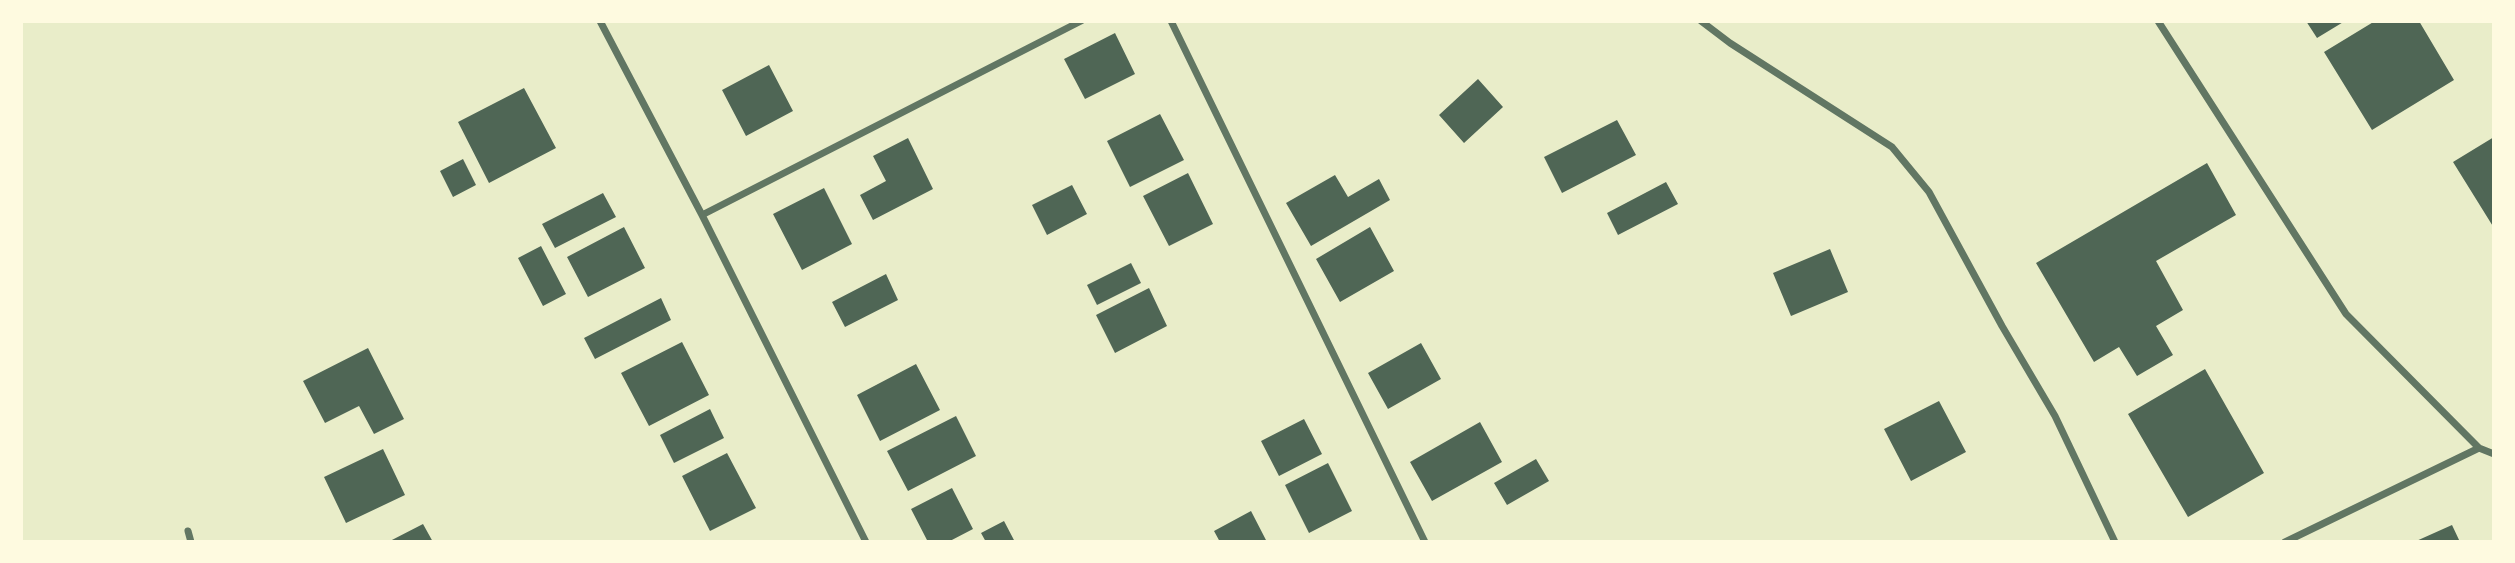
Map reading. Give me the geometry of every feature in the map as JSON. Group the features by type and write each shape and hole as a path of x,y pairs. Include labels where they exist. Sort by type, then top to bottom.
{"street":[{"path":"600,21 702,215 866,542"},
{"path":"702,215 1081,21"},
{"path":"1171,21 1425,542"},
{"path":"1701,21 1730,43 1892,146 1929,192 2054,416 2115,542"},
{"path":"2158,21 2346,314 2479,447 2494,454"},
{"path":"2285,542 2479,447"},
{"path":"188,531 191,542"}],"building":[{"path":"2306,21 2345,21 2317,38"},
{"path":"2375,21 2419,21 2454,80 2372,130 2324,52"},
{"path":"1115,33 1135,74 1085,99 1064,59"},
{"path":"769,65 793,111 746,136 722,90"},
{"path":"1478,79 1503,107 1464,143 1439,115"},
{"path":"524,88 556,148 489,183 458,122"},
{"path":"1160,114 1184,160 1130,187 1107,141"},
{"path":"1617,120 1636,155 1562,193 1544,157"},
{"path":"2494,137 2494,228 2453,162"},
{"path":"908,138 933,189 873,220 860,195 886,181 873,156"},
{"path":"463,159 476,185 453,197 440,171"},
{"path":"2207,163 2236,215 2156,261 2183,310 2156,326 2173,355 2137,376 2119,347 2094,362 2036,263"},
{"path":"1188,173 1213,224 1169,246 1143,196"},
{"path":"1335,175 1348,197 1379,179 1390,200 1311,246 1286,203"},
{"path":"1666,182 1678,204 1618,235 1607,213"},
{"path":"1072,185 1087,214 1047,235 1032,205"},
{"path":"824,188 852,244 802,270 773,214"},
{"path":"603,193 616,217 555,248 542,224"},
{"path":"624,227 645,268 588,297 567,257"},
{"path":"1370,227 1394,271 1340,302 1316,259"},
{"path":"541,246 566,294 543,306 518,258"},
{"path":"1830,249 1848,292 1791,316 1773,273"},
{"path":"1131,263 1141,283 1097,305 1087,285"},
{"path":"886,274 898,300 845,327 832,302"},
{"path":"1149,288 1167,326 1115,353 1096,315"},
{"path":"661,298 671,320 595,359 584,338"},
{"path":"682,342 709,395 649,426 621,373"},
{"path":"1421,343 1441,379 1388,409 1368,373"},
{"path":"368,348 404,419 374,434 359,406 325,423 303,381"},
{"path":"916,364 940,410 880,441 857,395"},
{"path":"2205,369 2264,473 2188,517 2128,414"},
{"path":"1939,401 1966,452 1911,481 1884,429"},
{"path":"710,409 724,438 674,463 660,435"},
{"path":"956,416 976,456 908,491 887,451"},
{"path":"1304,419 1322,454 1279,476 1261,441"},
{"path":"1480,422 1502,462 1432,501 1410,462"},
{"path":"383,449 405,495 346,523 324,477"},
{"path":"727,453 756,508 710,531 682,476"},
{"path":"1536,459 1549,481 1507,505 1494,483"},
{"path":"1328,463 1352,511 1309,533 1285,485"},
{"path":"952,488 973,529 948,542 928,542 911,509"},
{"path":"1251,511 1267,542 1220,542 1214,531"},
{"path":"1004,521 1015,542 986,542 981,533"},
{"path":"423,524 433,542 388,542"},
{"path":"2452,525 2460,542 2414,542"}]}
